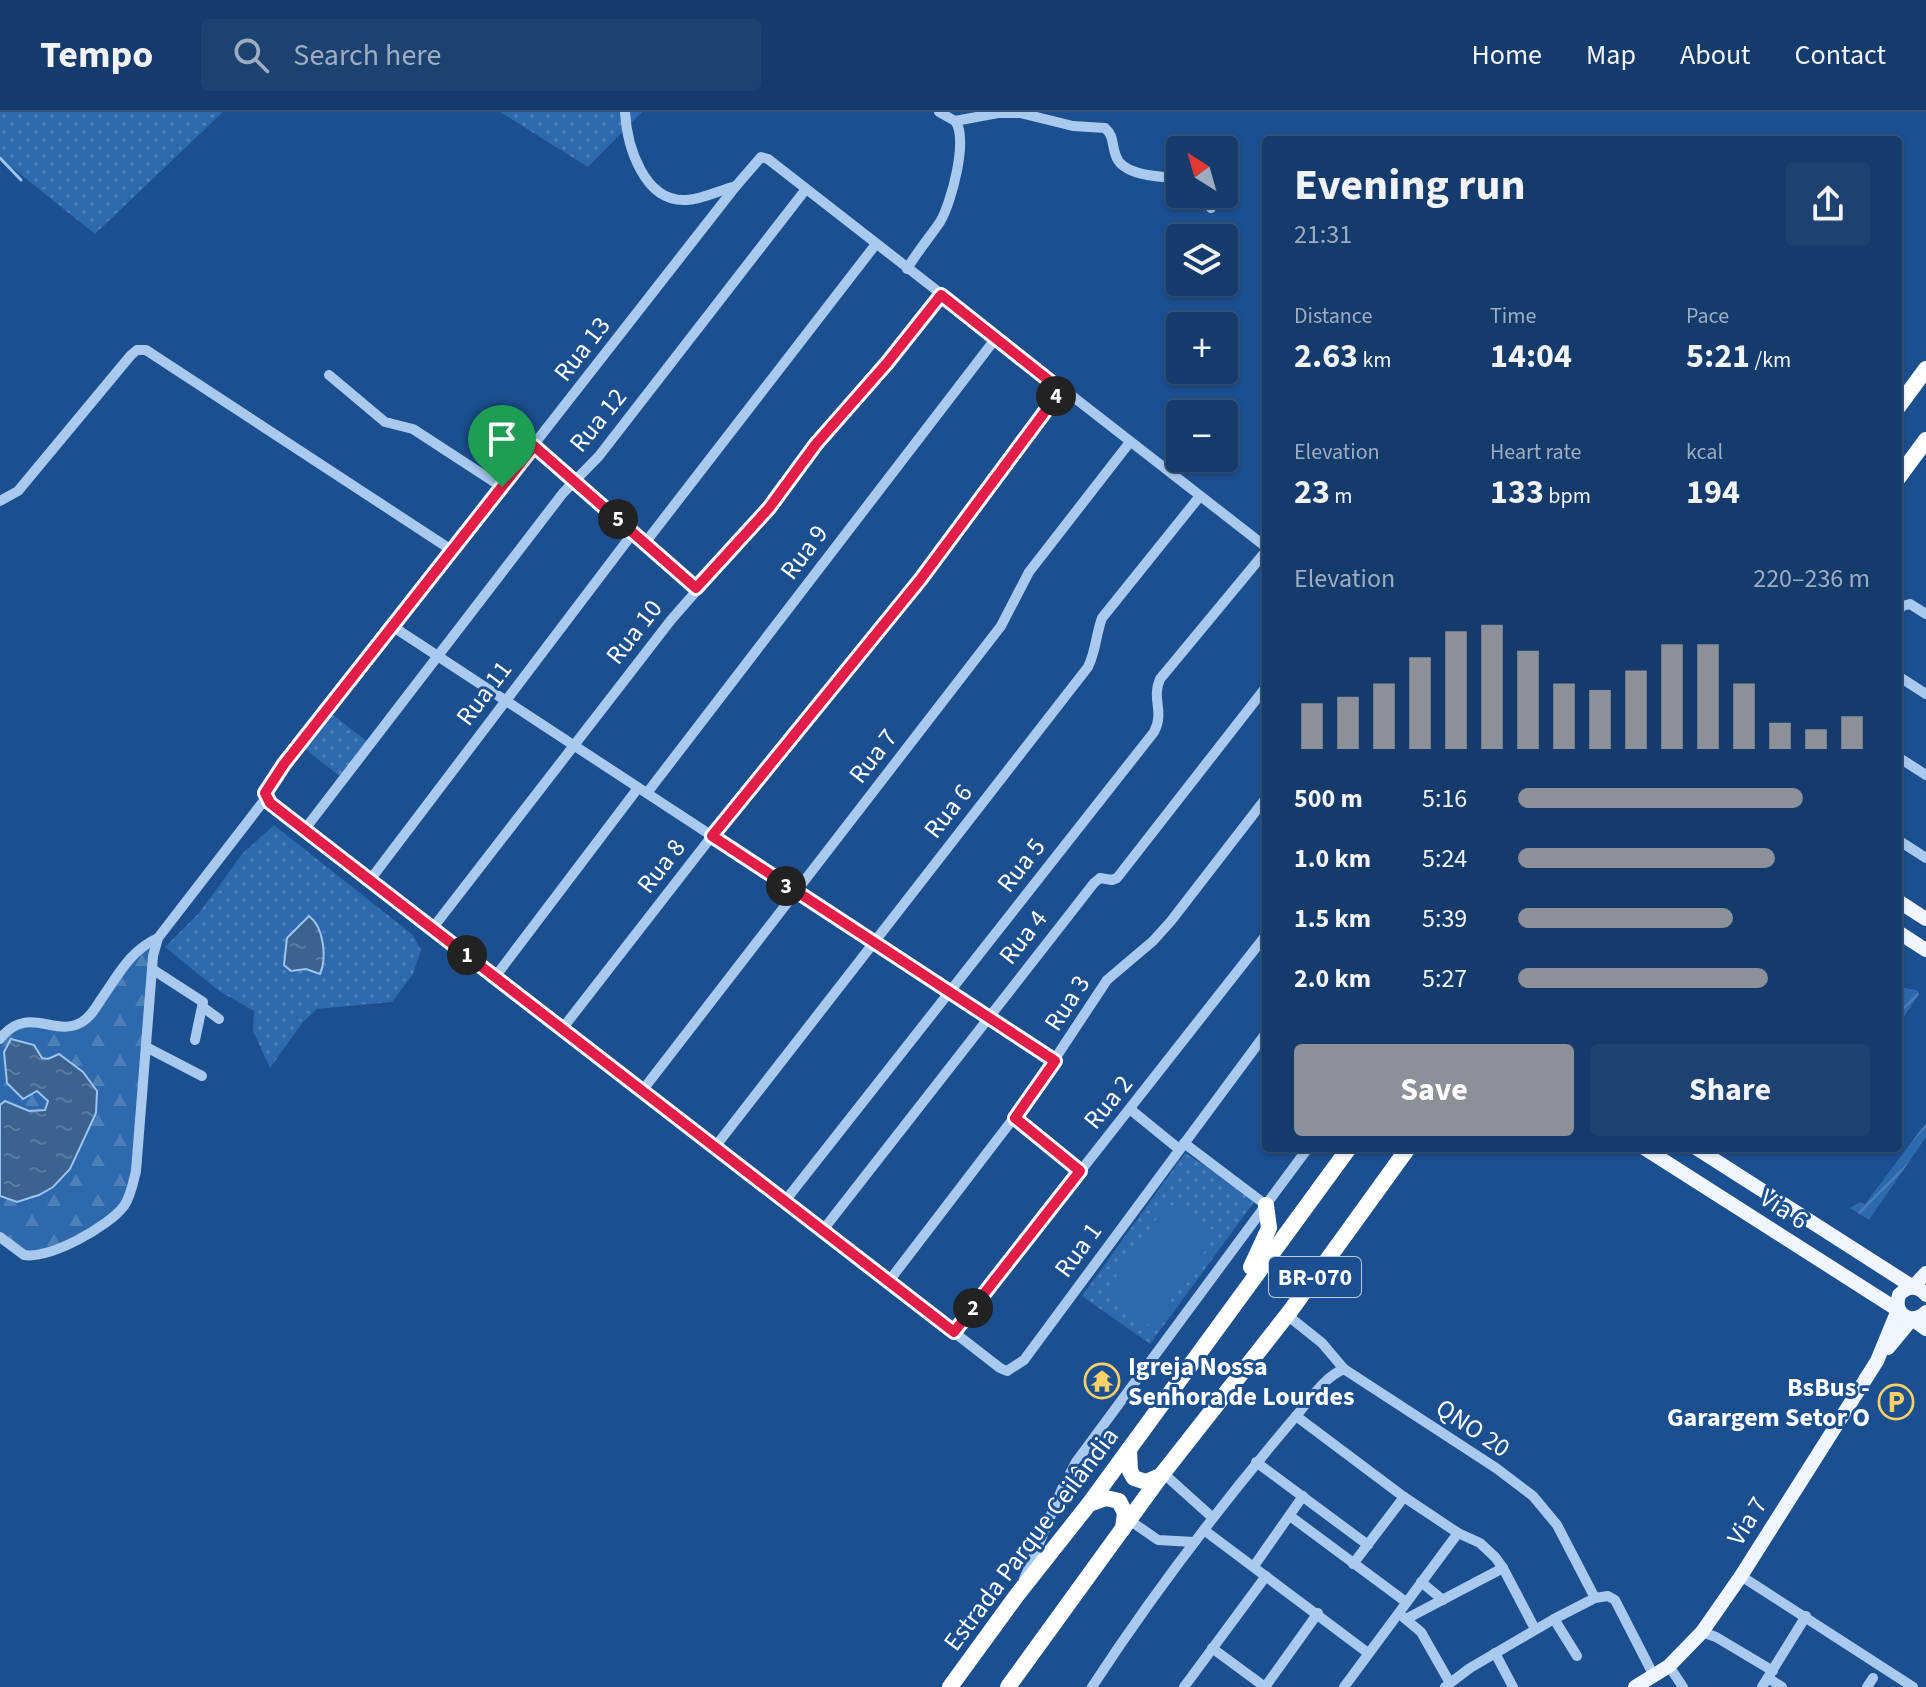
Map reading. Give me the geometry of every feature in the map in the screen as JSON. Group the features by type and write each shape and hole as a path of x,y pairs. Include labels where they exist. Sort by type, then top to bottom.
{"highway":[{"path":"1902,402 1926,369"},
{"path":"1902,473 1926,440"},
{"name":"Estrada Parque Ceilândia","path":"950,1687 1089,1504 1346,1152"},
{"name":"BR-070","path":"1008,1687 1162,1474 1287,1315 1405,1152"},
{"path":"1231,1308 1269,1228 1266,1205"},
{"path":"1129,1449 1130,1471 1134,1478 1146,1482 1162,1474"},
{"path":"1089,1504 1106,1498 1119,1501 1126,1525"}],"main road":[{"path":"1902,904 1926,919"},
{"path":"1902,935 1926,950"},
{"name":"Via 6","path":"1653,1152 1912,1319"},
{"path":"1689,1152 1721,1172 1749,1182"},
{"name":"Via 6","path":"1702,1152 1920,1291"},
{"path":"1920,1291 1926,1273"},
{"name":"Via 7","path":"1877,1361 1898,1310 1899,1295 1920,1291"},
{"path":"1912,1319 1920,1318 1926,1312"},
{"path":"1912,1319 1926,1329"},
{"name":"Via 7","path":"1635,1687 1669,1666 1702,1632 1877,1361 1912,1319"}],"street":[{"path":"625,112 630,147 649,183 662,196 687,200 736,186"},
{"path":"907,269 941,220 954,186 962,136 955,121 939,112"},
{"path":"955,121 998,113 1020,113 1073,126 1105,128 1113,135 1116,157 1121,165 1131,171 1166,177"},
{"name":"Rua 13","path":"158,938 266,798 267,788 392,626 761,157 806,189"},
{"path":"806,189 1262,546"},
{"name":"Rua 12","path":"305,829 806,189"},
{"path":"645,543 876,244"},
{"name":"Rua 10","path":"432,929 696,588 769,508 823,435 887,363 941,295"},
{"name":"Rua 9","path":"495,977 996,338"},
{"path":"0,501 18,491 131,355 137,350 146,350 453,551"},
{"path":"329,375 385,422 413,429 502,487"},
{"name":"Rua 8","path":"562,1029 712,836 911,592 1061,390"},
{"name":"Rua 7","path":"642,1091 1001,626 1029,572 1130,442"},
{"path":"534,446 696,588"},
{"name":"Rua 6","path":"715,1147 1088,667 1095,652 1096,635 1102,618 1200,496"},
{"name":"Rua 11","path":"370,880 633,533"},
{"name":"Rua 5","path":"785,1201 1154,732 1160,720 1155,690 1160,679 1262,554"},
{"path":"1902,606 1910,604 1926,614"},
{"path":"392,626 1055,1061"},
{"path":"1902,679 1926,694"},
{"name":"Rua 4","path":"823,1230 1094,883 1100,878 1117,878 1262,692"},
{"path":"1902,760 1926,775"},
{"path":"266,798 954,1332"},
{"name":"Rua 3","path":"889,1281 1015,1118 1107,980 1153,941 1171,921 1262,803"},
{"path":"1902,843 1926,858"},
{"path":"0,1237 24,1255 47,1252 95,1230 112,1219 125,1204 136,1171 152,969 158,938"},
{"path":"0,1039 8,1029 24,1023 45,1022 66,1027 83,1022 137,949 158,938"},
{"name":"Rua 2","path":"954,1332 1262,940"},
{"path":"152,969 203,1002 195,1040"},
{"path":"204,1008 219,1019"},
{"name":"Rua 1","path":"954,1332 1007,1371 1024,1360 1262,1038"},
{"path":"146,1047 202,1076"},
{"path":"1131,1110 1266,1205"},
{"path":"1015,1118 1080,1171"},
{"path":"1017,1595 1076,1462 1305,1152"},
{"name":"QNO 20","path":"1287,1315 1322,1343 1344,1369 1496,1468 1533,1496 1557,1525 1595,1598 1608,1596 1615,1600 1654,1676"},
{"path":"1092,1687 1130,1629 1256,1462 1321,1386 1344,1369"},
{"path":"1296,1416 1404,1497 1458,1533 1480,1543 1503,1568 1535,1629"},
{"path":"1256,1462 1368,1545"},
{"path":"1162,1474 1213,1518"},
{"path":"1254,1566 1303,1496"},
{"path":"1353,1564 1404,1497"},
{"path":"1290,1516 1406,1602"},
{"path":"1126,1525 1158,1540 1194,1542"},
{"path":"1204,1530 1368,1653"},
{"path":"1402,1616 1406,1602 1458,1533"},
{"path":"1344,1687 1368,1653 1402,1616 1443,1600 1503,1568"},
{"path":"1184,1687 1266,1576"},
{"path":"1741,1576 1913,1687"},
{"path":"1421,1582 1443,1600"},
{"path":"1402,1616 1421,1632 1447,1685 1535,1629 1595,1598"},
{"path":"1212,1648 1265,1687 1318,1613"},
{"path":"1768,1678 1806,1616"},
{"path":"1554,1619 1577,1656"},
{"path":"1702,1632 1716,1637 1782,1687"},
{"path":"1495,1653 1513,1687"},
{"path":"1669,1666 1683,1687"}],"green space":[{"path":"0,112 223,112 95,234 0,158"},
{"path":"500,112 642,112 588,167"},
{"path":"332,714 369,743 342,778 305,749"},
{"path":"274,825 413,935 421,950 413,974 392,1002 317,1009 303,1022 270,1068 253,1031 254,1011 219,991 165,947 199,913 243,853","holes":["312,917 324,948 323,967 295,971 284,966 287,938"]},
{"path":"158,938 132,1191 112,1219 30,1256 0,1237 0,1040 15,1026 77,1025 129,959"},
{"path":"1902,989 1917,990 1919,994 1902,1020"},
{"path":"1926,1123 1926,1137 1869,1220 1850,1208 1860,1202 1865,1204"},
{"path":"1185,1153 1257,1198 1150,1344 1082,1296"},
{"path":"1168,1203 1217,1233 1152,1328 1105,1293"}],"water":[{"path":"309,916 318,927 323,943 320,974 306,969 291,971 284,965 287,938"},
{"path":"11,1039 34,1045 42,1058 59,1054 83,1072 97,1091 96,1113 70,1169 53,1187 17,1202 0,1196 0,1105 5,1101 29,1111 45,1110 48,1101 37,1091 23,1099 7,1083 4,1052"}],"waterway":[{"path":"0,158 21,180"}],"place":[{"name":"Igreja Nossa Senhora de Lourdes","path":"1102,1381"},
{"name":"BsBus - Garargem Setor O","path":"1896,1402"}],"route":[{"path":"941,295 1061,390 920,580 712,836 1055,1061 1015,1118 1080,1171 954,1332 266,798 267,788 284,764 502,487 534,446 696,588 769,508 837,417 887,363 941,295"}]}
